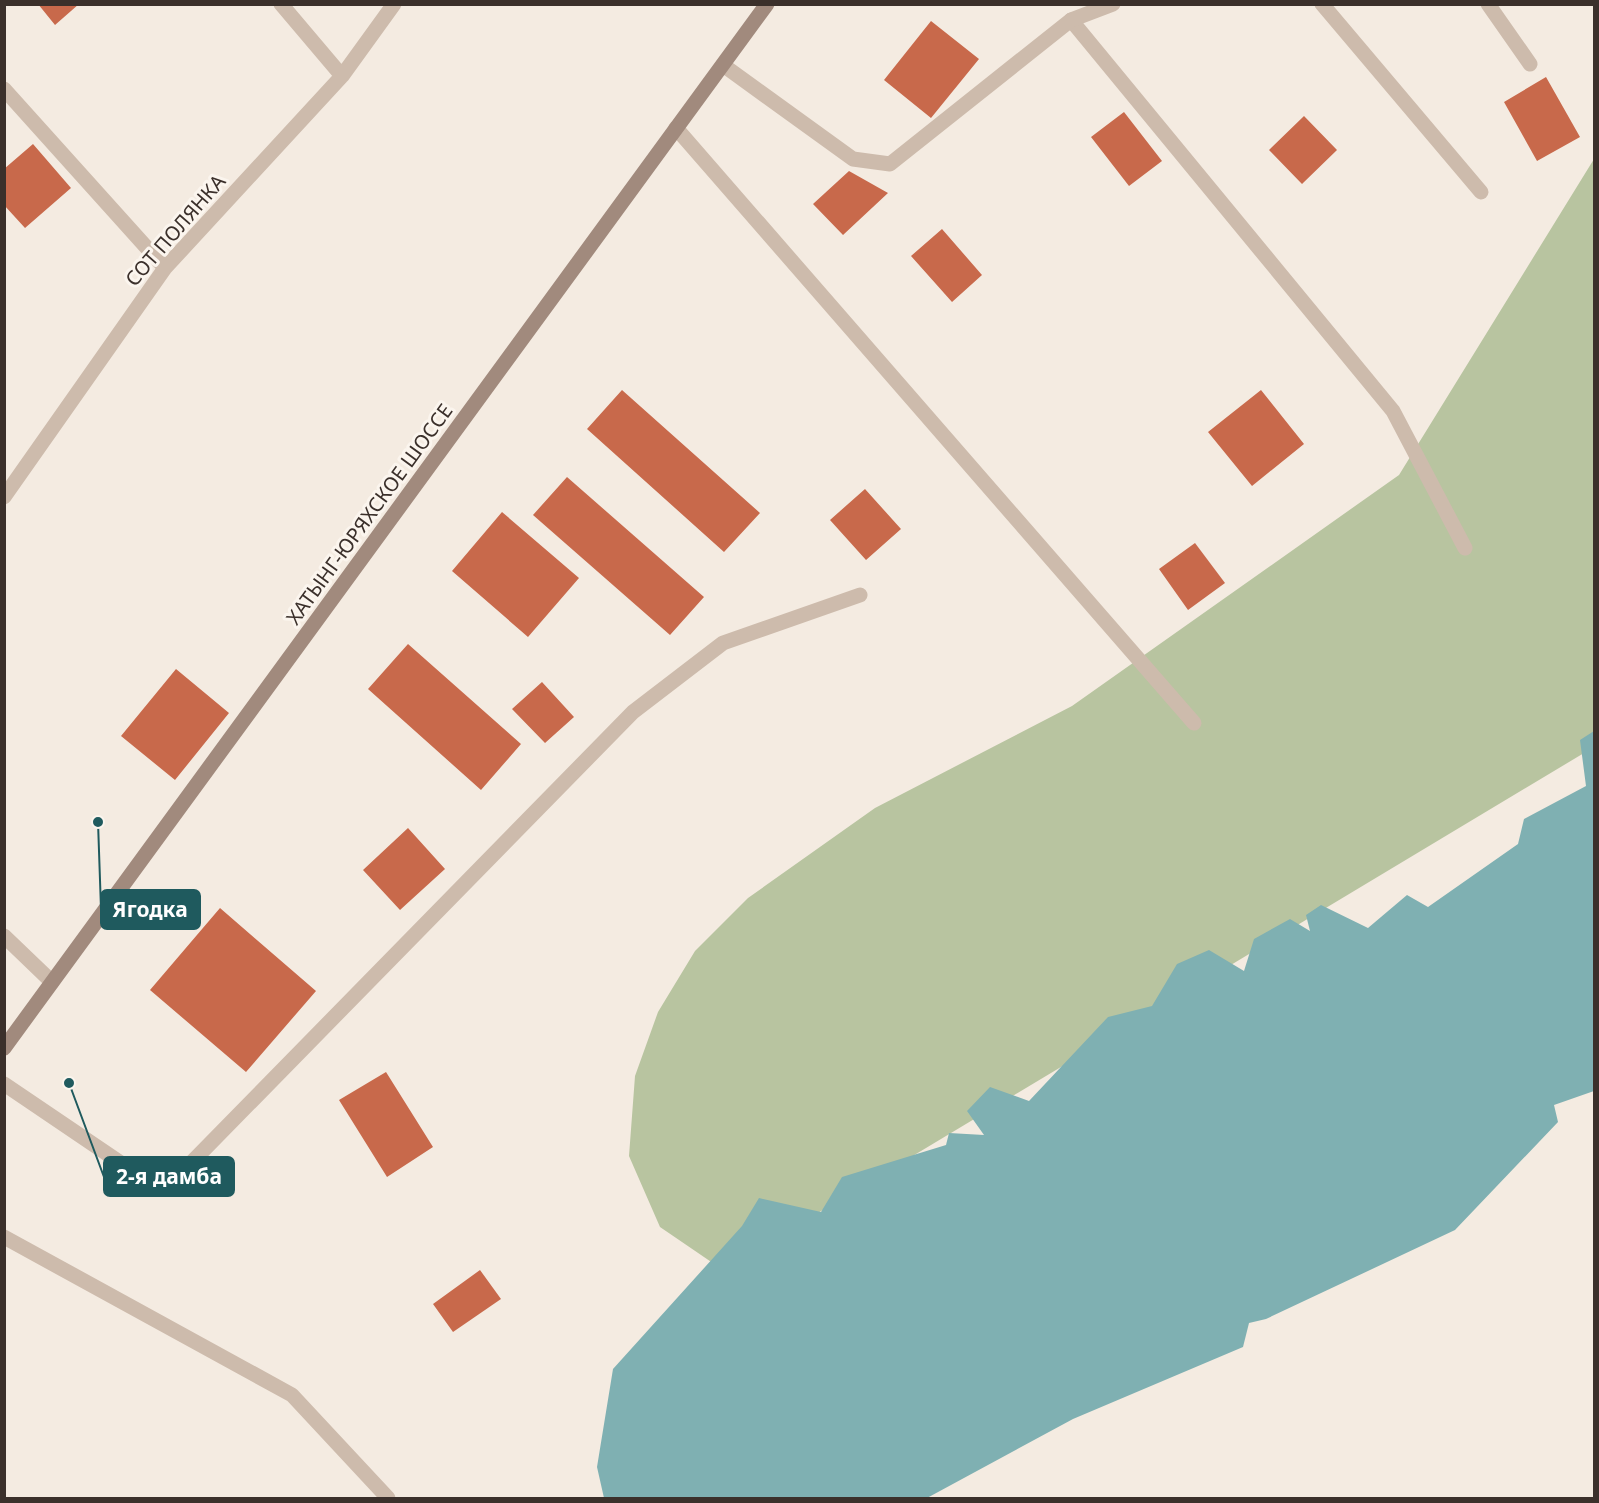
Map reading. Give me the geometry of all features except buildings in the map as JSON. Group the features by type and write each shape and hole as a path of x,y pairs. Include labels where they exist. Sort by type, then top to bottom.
{"main road":[{"name":"ХАТЫНГ-ЮРЯХСКОЕ ШОССЕ","path":"4,1048 767,4"}],"street":[{"path":"281,4 342,76"},
{"name":"СОТ ПОЛЯНКА","path":"4,497 165,268 342,76 394,4"},
{"path":"723,65 853,159 890,164 1071,20 1113,4"},
{"path":"1322,4 1481,192"},
{"path":"1488,4 1530,64"},
{"path":"1071,20 1393,411 1465,548"},
{"path":"4,89 165,268"},
{"path":"676,129 1194,723"},
{"path":"4,1084 137,1174 164,1179 190,1164 633,712 723,643 860,595"},
{"path":"4,936 52,982"},
{"path":"4,1237 292,1395 388,1498"}],"green space":[{"path":"1594,159 1594,747 723,1270 660,1227 629,1156 635,1076 658,1012 695,951 748,898 875,808 1072,706 1399,475"}],"water":[{"path":"1594,731 1594,1091 1554,1105 1558,1122 1455,1230 1266,1319 1249,1323 1243,1347 1073,1419 927,1498 604,1498 597,1467 613,1369 742,1226 759,1198 821,1212 842,1177 946,1145 949,1133 984,1135 967,1111 990,1087 1029,1101 1108,1017 1152,1006 1177,964 1209,950 1244,971 1254,939 1290,919 1310,931 1306,915 1321,905 1368,928 1407,895 1428,907 1518,844 1524,819 1586,786 1580,740"}],"place":[{"name":"Ягодка","path":"98,822"},
{"name":"2-я дамба","path":"69,1083"}]}
